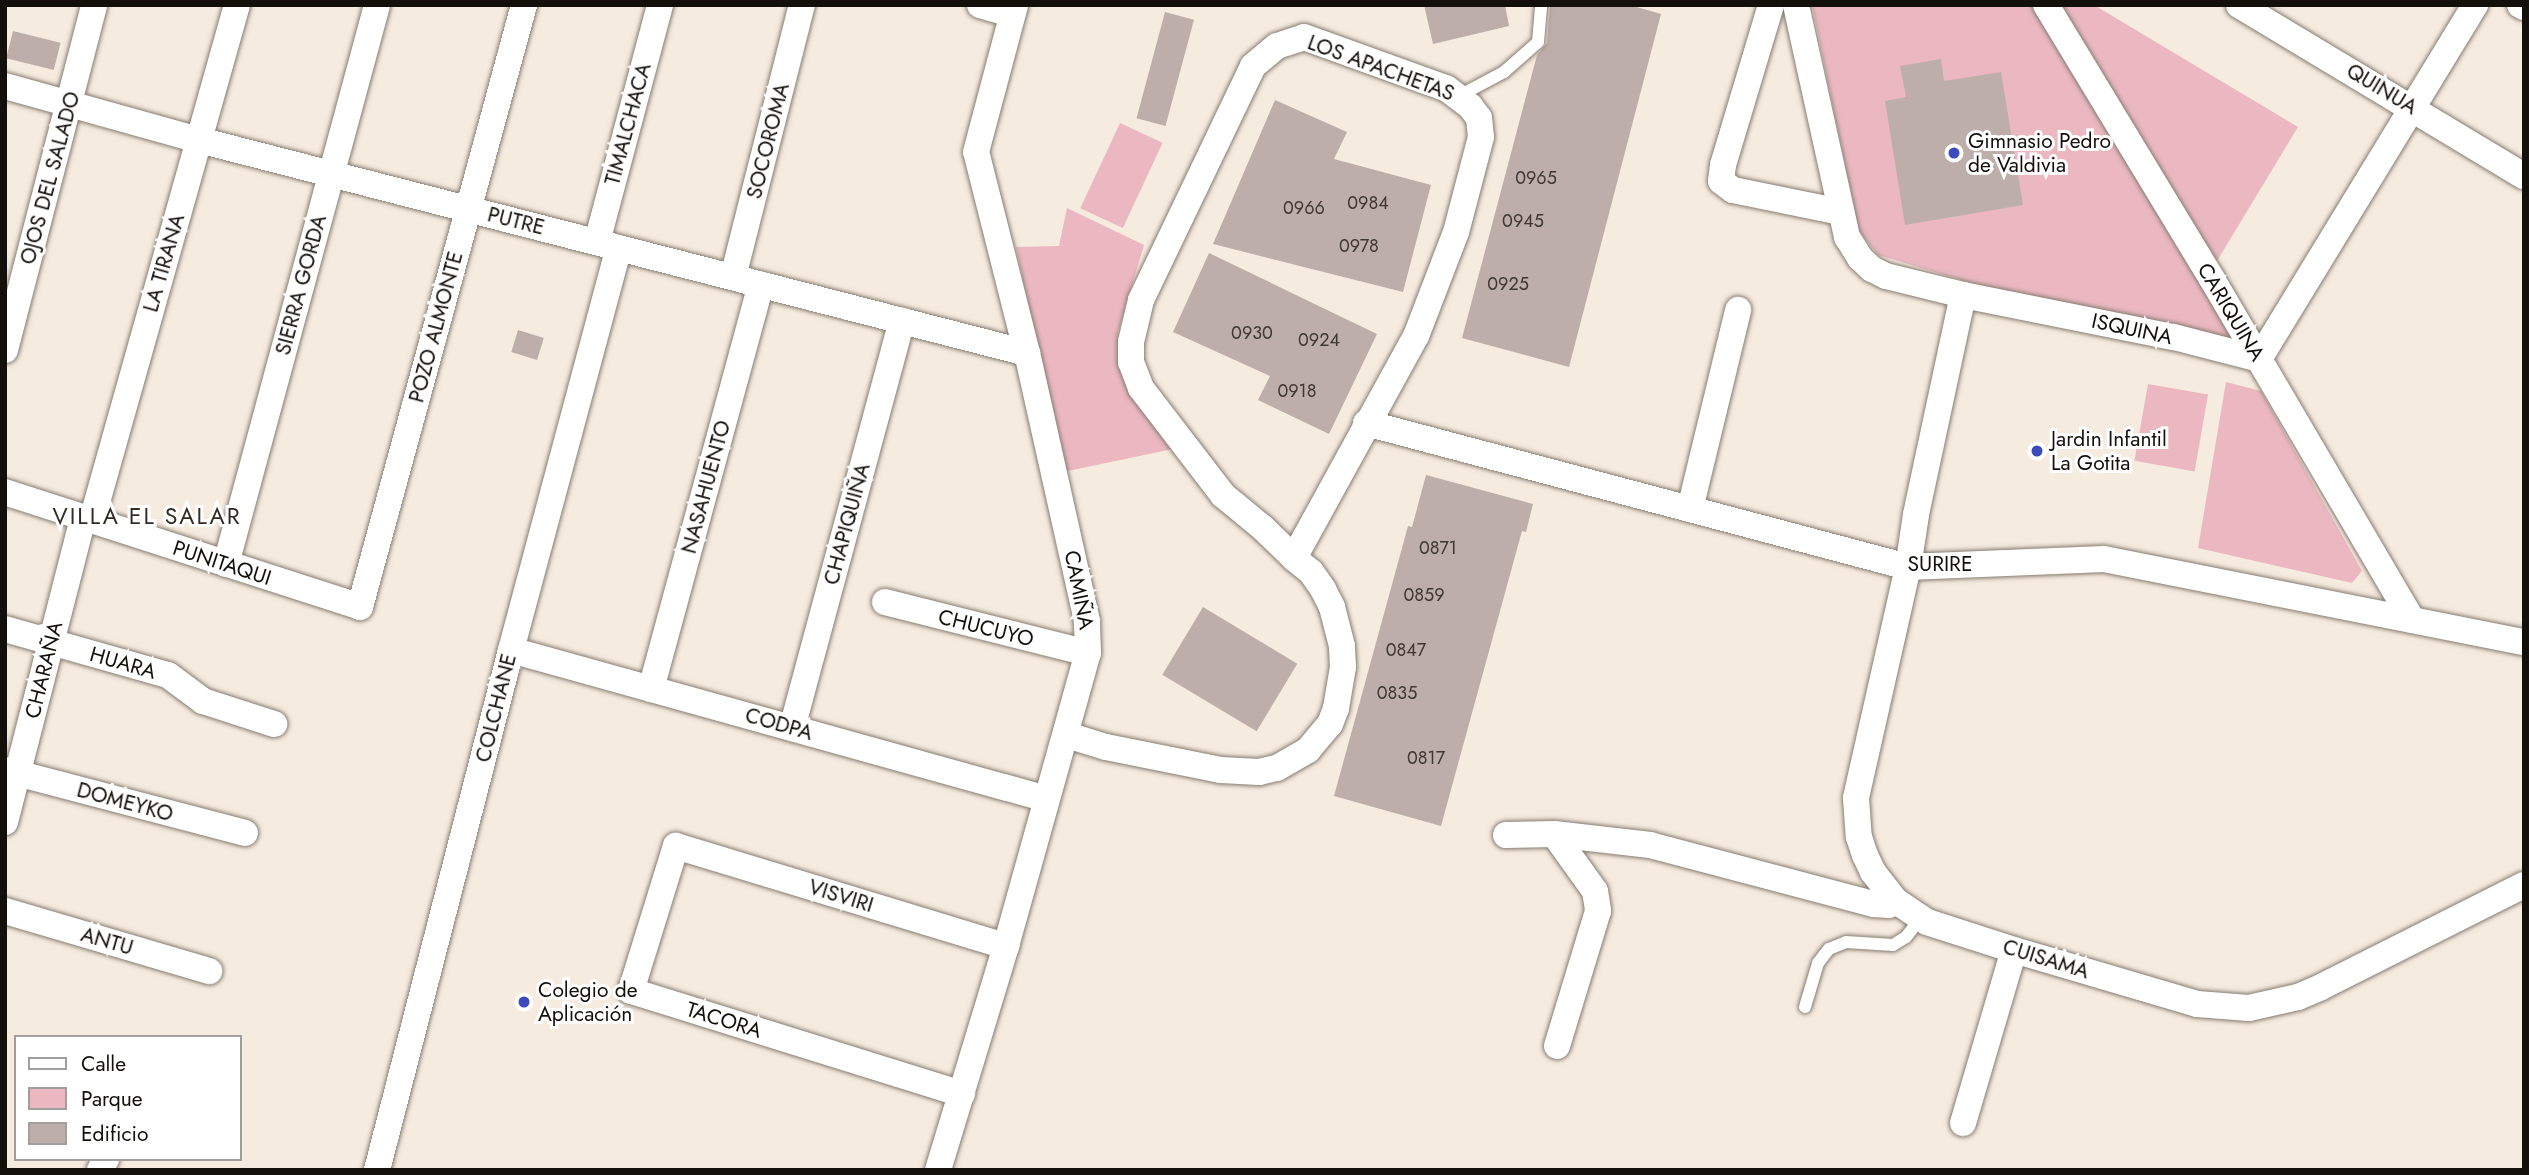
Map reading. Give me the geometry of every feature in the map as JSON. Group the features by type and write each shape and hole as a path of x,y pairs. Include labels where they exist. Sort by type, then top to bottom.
{"street":[{"name":"OJOS DEL SALADO","path":"5,350 94,5"},
{"name":"LA TIRANA","path":"87,519 237,5"},
{"name":"SIERRA GORDA","path":"226,564 377,5"},
{"name":"POZO ALMONTE","path":"360,607 524,5"},
{"name":"TIMALCHACA","path":"608,245 660,5"},
{"name":"SOCOROMA","path":"733,278 802,5"},
{"path":"980,5 1013,10"},
{"path":"1771,5 1723,165 1721,181 1733,190 1841,212"},
{"name":"ISQUINA","path":"1796,5 1841,212 1853,248 1872,269 1886,276 1963,295 2174,337 2259,359"},
{"name":"CARIQUINA","path":"2046,5 2412,620"},
{"name":"QUINUA","path":"2239,5 2524,176"},
{"path":"2259,359 2474,5"},
{"name":"CAMIÑA","path":"938,1170 1006,946 1088,653 1087,621 1027,353 976,152 1013,10"},
{"name":"LOS APACHETAS","path":"1067,735 1106,747 1240,773 1277,768 1308,750 1329,724 1336,708 1343,667 1342,646 1332,607 1323,589 1311,572 1294,558 1223,495 1141,388 1131,362 1131,341 1141,300 1253,66 1277,47 1304,37 1446,88 1459,96 1479,118 1481,136 1455,232 1416,336 1294,558"},
{"name":"PUTRE","path":"5,86 199,140 1027,353"},
{"name":"COLCHANE","path":"377,1170 511,650 608,245"},
{"name":"NASAHUENTO","path":"651,689 761,285"},
{"name":"CUISAMA","path":"1963,295 1916,515 1909,567 1856,798 1859,837 1864,855 1878,880 1896,901 1921,918 2014,950 2197,1004 2249,1007 2298,997 2321,987 2524,885"},
{"path":"1690,509 1738,310"},
{"name":"CHAPIQUIÑA","path":"792,728 901,321"},
{"name":"SURIRE","path":"1366,423 1909,567 2104,559 2524,642"},
{"name":"PUNITAQUI","path":"5,492 360,607"},
{"name":"CHARAÑA","path":"5,822 11,772 87,519"},
{"name":"CHUCUYO","path":"885,602 1088,653"},
{"name":"HUARA","path":"5,629 168,675 202,701 274,724"},
{"name":"CODPA","path":"511,650 1047,799"},
{"name":"DOMEYKO","path":"11,772 245,833"},
{"path":"1554,834 1595,891 1598,911 1557,1046"},
{"path":"1506,835 1554,834 1650,845 1874,904 1889,905 1896,901"},
{"name":"VISVIRI","path":"676,846 1006,946"},
{"name":"TACORA","path":"676,846 631,991 962,1094"},
{"name":"ANTU","path":"5,911 209,971"},
{"path":"1964,1123 2014,950"}],"lane":[{"path":"1459,96 1504,72 1538,42 1541,5"},
{"path":"1805,1007 1818,963 1829,949 1846,942 1893,945 1906,937 1921,918"}],"green space":[{"path":"1812,5 2094,5 2298,127 2214,266 2235,342 1968,282 1878,255 1859,231"},
{"path":"1120,123 1163,143 1123,228 1080,208"},
{"path":"1067,208 1144,245 1118,332 1122,368 1173,449 1063,472 1016,247 1059,246"},
{"path":"2226,382 2261,391 2362,571 2352,583 2198,548"},
{"path":"2148,384 2208,395 2195,471 2134,461"}],"building":[{"path":"1424,5 1505,5 1509,26 1433,44"},
{"path":"1550,5 1630,5 1661,14 1569,367 1462,338 1537,55 1547,43"},
{"path":"1165,12 1194,20 1166,126 1137,118"},
{"path":"13,31 61,43 54,70 6,58"},
{"name":"Gimnasio Pedro de Valdivia","path":"1941,59 1944,81 2001,72 2023,205 1905,225 1885,101 1906,97 1900,66"},
{"path":"1275,100 1347,132 1334,159 1431,185 1403,292 1213,244"},
{"path":"1209,253 1377,334 1329,434 1258,400 1270,376 1173,332"},
{"path":"518,330 544,338 537,360 511,352"},
{"path":"1426,475 1533,504 1526,532 1522,531 1441,826 1334,796 1408,526 1412,527"},
{"path":"1203,607 1297,664 1257,731 1162,675"}],"place":[{"name":"Gimnasio Pedro de Valdivia","path":"1954,153"},
{"name":"Jardin Infantil La Gotita","path":"2037,451"},
{"name":"Colegio de Aplicación","path":"524,1002"}],"district":[{"name":"VILLA EL SALAR","path":"147,516"}]}
